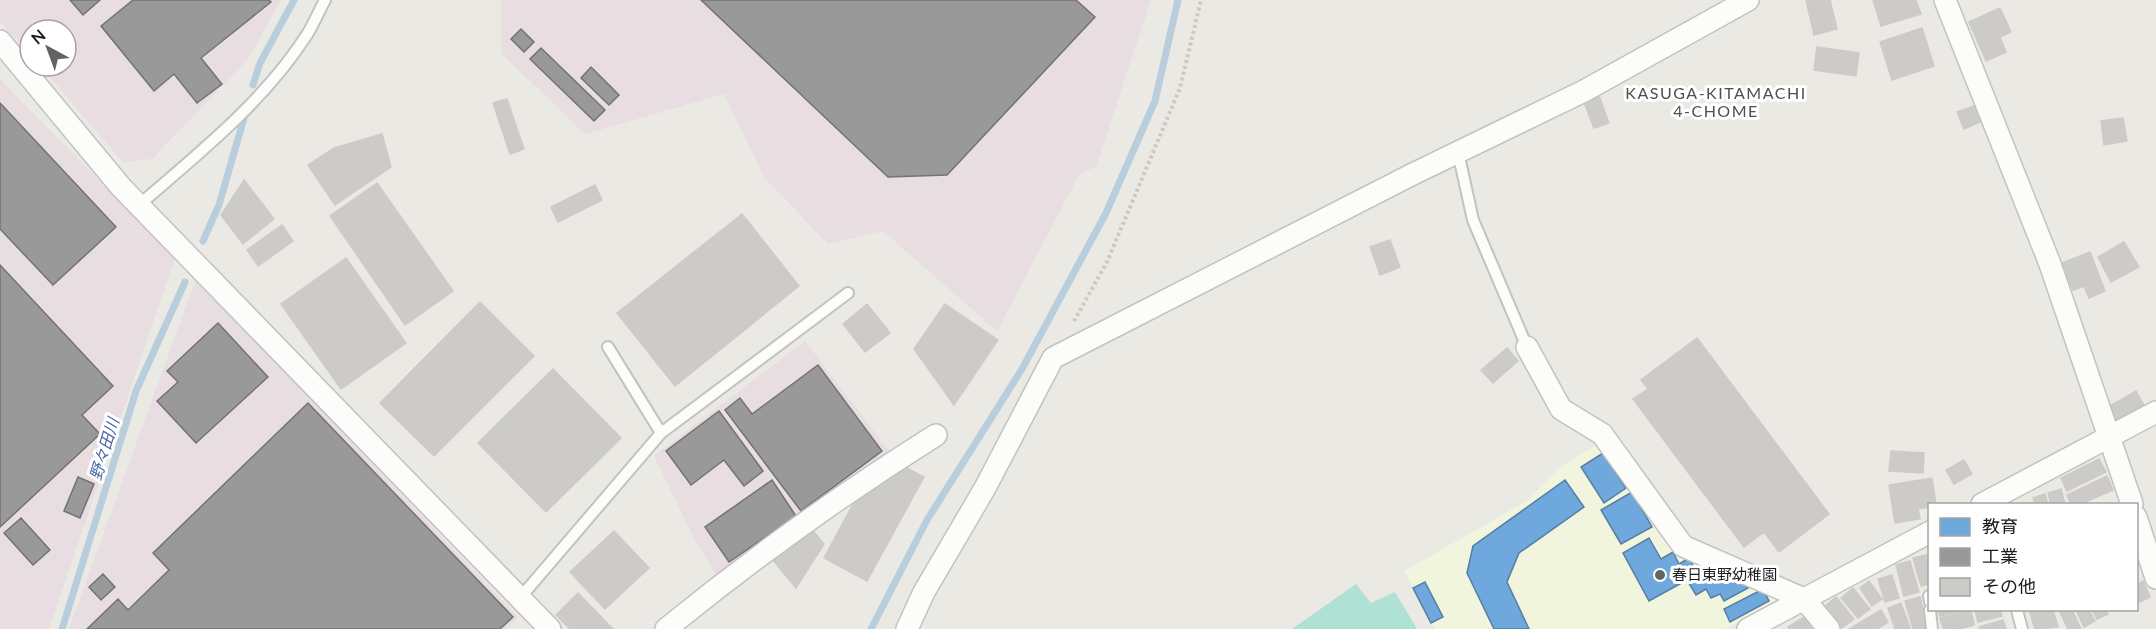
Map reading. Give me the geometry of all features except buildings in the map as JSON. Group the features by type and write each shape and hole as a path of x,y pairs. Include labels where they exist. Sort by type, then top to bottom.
{"street":[{"path":"907,629 924,592 985,488 1053,358 1458,152 1584,91 1748,0"},
{"path":"1946,0 2050,264 2132,503"},
{"path":"0,41 121,187 550,629"},
{"path":"1527,347 1561,408 1602,434 1683,546 1804,599 1829,629"},
{"path":"1987,503 2156,412"},
{"path":"666,629 701,600 859,484 936,435"},
{"path":"1748,629 1928,533"},
{"path":"2142,537 2156,578"}],"lane":[{"path":"139,205 204,149 265,89 308,33 325,0"},
{"path":"1458,152 1473,220 1527,347"},
{"path":"520,598 661,433 848,292"},
{"path":"608,347 661,433"},
{"path":"1930,611 1932,629"},
{"path":"2018,611 2022,629"}],"path":[{"path":"1053,358 1107,262 1171,110 1180,88 1202,0"}],"shaded area":[{"path":"0,0 281,0 248,59 152,159 123,162 50,78 78,78 78,18 18,18 18,41 0,22"},
{"path":"501,0 1151,0 1096,167 1080,173 997,331 883,231 828,244 764,177 724,94 585,134 501,53"},
{"path":"0,79 175,258 49,629 0,629"},
{"path":"196,279 518,617 506,629 69,629"},
{"path":"805,341 890,452 717,577 693,536 654,456"},
{"path":"1602,442 1671,547 1780,594 1780,602 1724,629 1435,629 1404,571 1527,501 1563,465"},
{"path":"1356,584 1371,603 1395,592 1417,629 1292,629"}],"waterway":[{"name":"野々田川","path":"253,85 260,63 294,0"},
{"path":"871,629 927,520 1022,369 1106,213 1155,101 1178,0"},
{"name":"野々田川","path":"203,241 219,205 244,118"},
{"name":"野々田川","path":"62,629 136,391 185,282"}],"place":[{"name":"春日東野幼稚園","path":"1660,575"}],"district":[{"name":"KASUGA-KITAMACHI 4-CHOME","path":"1716,102"}]}
